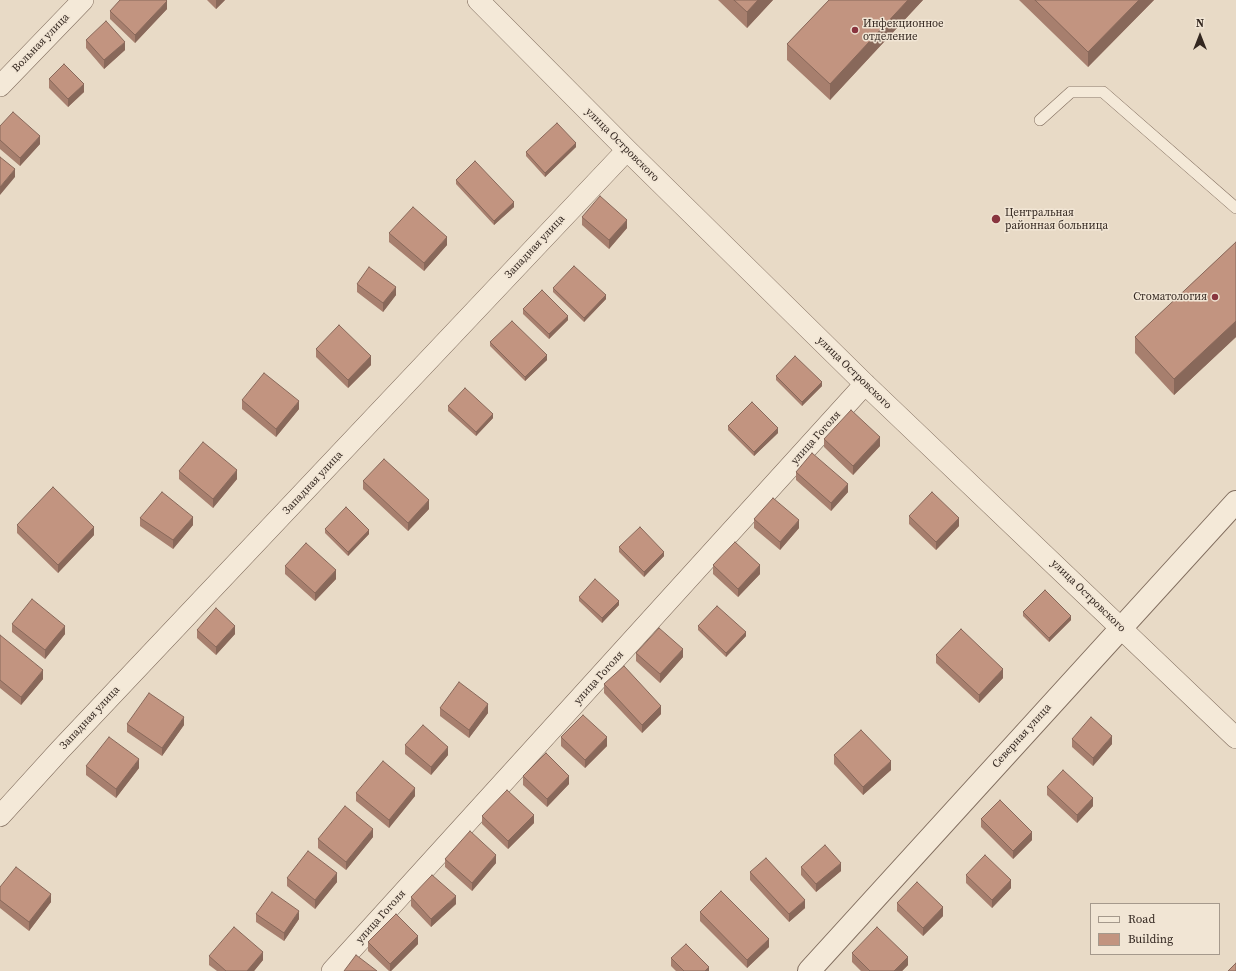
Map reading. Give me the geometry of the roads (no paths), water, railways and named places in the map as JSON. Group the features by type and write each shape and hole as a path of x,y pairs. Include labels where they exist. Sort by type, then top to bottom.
{"street":[{"name":"Вольная улица","path":"0,86 83,0"},
{"name":"улица Островского","path":"478,0 627,150 865,384 1236,738"},
{"name":"Западная улица","path":"0,816 60,750 627,150"},
{"name":"улица Гоголя","path":"332,971 865,384"},
{"name":"Северная улица","path":"809,971 1236,502"}],"lane":[{"path":"1040,120 1071,92 1103,92 1236,208"}],"place":[{"name":"Инфекционное отделение","path":"855,30"},
{"name":"Центральная районная больница","path":"996,219"},
{"name":"Стоматология","path":"1215,297"}]}
